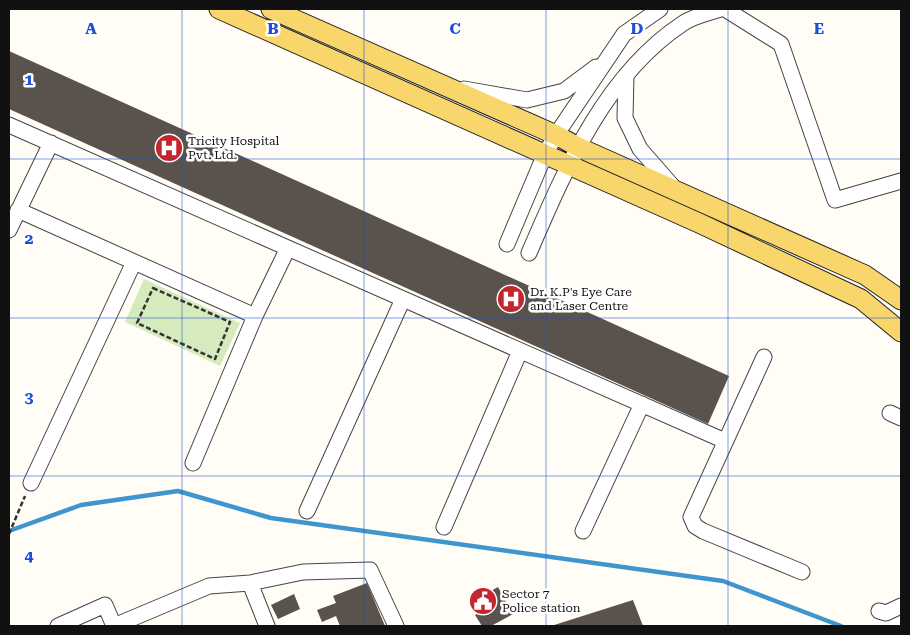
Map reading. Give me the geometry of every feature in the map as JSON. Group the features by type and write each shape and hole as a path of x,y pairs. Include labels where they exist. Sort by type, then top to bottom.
{"main road":[{"path":"219,9 699,223 861,299 901,332"},
{"path":"271,9 865,275 901,300"}],"street":[{"path":"508,244 545,154 556,135 624,34 660,9"},
{"path":"529,253 569,166 612,94 639,58 683,22 721,9"},
{"path":"725,9 781,44 835,200 901,181"},
{"path":"443,86 527,100 564,91 607,58"},
{"path":"626,75 625,118 640,148 675,189"},
{"path":"9,125 725,441"},
{"path":"9,230 51,143"},
{"path":"18,210 255,316"},
{"path":"193,463 255,316 288,248"},
{"path":"31,483 134,262"},
{"path":"307,511 403,299"},
{"path":"444,527 520,351"},
{"path":"764,356 691,517 695,526 703,531 802,572"},
{"path":"583,531 642,404"},
{"path":"58,626 105,605 114,626 209,586 250,583 303,572 370,570 396,626"},
{"path":"250,583 267,626"},
{"path":"879,611 886,613 901,606"}],"path":[{"path":"153,288 230,322 215,359 137,324 153,288"},
{"path":"9,534 31,483"}],"green space":[{"path":"144,279 240,323 220,366 125,322"}],"building":[{"path":"9,51 729,376 708,424 9,109"},
{"path":"367,583 385,626 340,626 336,616 322,622 317,610 336,603 333,596"},
{"path":"498,587 513,614 491,626 482,626 475,615 485,610 478,598"},
{"path":"294,594 300,609 278,619 271,605"},
{"path":"633,600 643,626 551,626"}],"waterway":[{"path":"9,531 81,505 178,491 271,518 723,581 841,626"}],"place":[{"name":"Tricity Hospital Pvt. Ltd.","path":"169,148"},
{"name":"Dr. K.P's Eye Care and Laser Centre","path":"511,299"},
{"name":"Sector 7 Police station","path":"483,601"}]}
